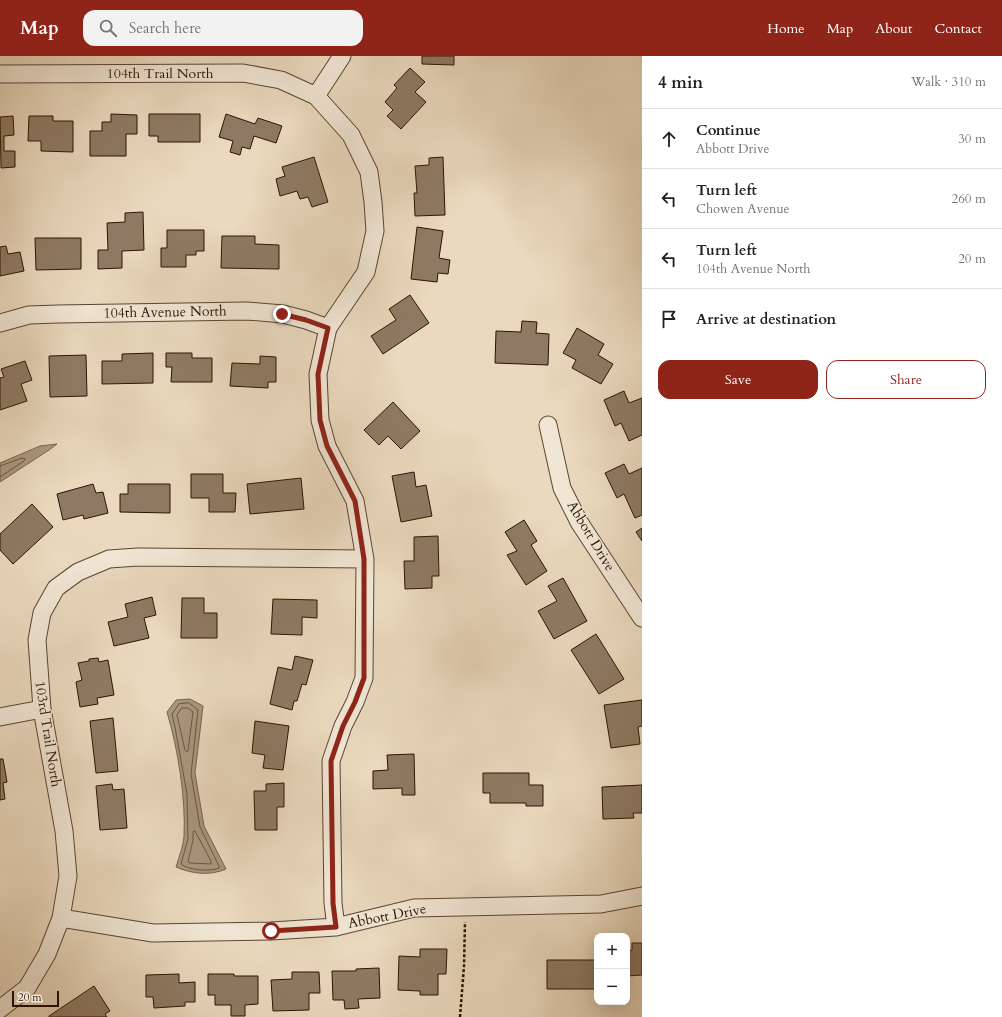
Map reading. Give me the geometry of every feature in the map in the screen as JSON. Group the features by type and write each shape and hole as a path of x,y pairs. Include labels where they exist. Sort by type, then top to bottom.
{"street":[{"path":"336,927 333,903 331,761 343,726 355,702 364,678 364,559 355,501 327,446 320,420 318,374 328,328 366,272 375,231 369,172 351,135 316,96 342,56"},
{"name":"104th Trail North","path":"0,74 243,73 281,80 316,96"},
{"name":"104th Avenue North","path":"0,323 29,315 247,311 282,314 306,320 328,328"},
{"name":"Abbott Drive","path":"548,425 562,488 579,522 642,618"},
{"name":"103rd Trail North","path":"0,1009 27,988 47,954 61,918 68,876 64,832 42,709 37,640 42,613 56,588 78,572 109,559 138,556 364,559"},
{"path":"0,717 42,709"},
{"name":"Abbott Drive","path":"61,918 153,933 271,931 336,927 414,908 601,904 642,896"}],"path":[{"path":"460,1017 464,966 465,906"}],"water":[{"path":"57,444 0,482 0,463 40,446"},
{"path":"190,699 203,706 195,773 204,826 226,869 214,873 195,873 176,867 184,837 184,807 178,758 167,712 176,700"}],"building":[{"path":"422,56 454,56 454,65 422,64"},
{"path":"410,68 425,82 415,92 426,102 401,129 387,116 393,110 385,102 397,88 394,85"},
{"path":"111,114 137,115 137,134 126,134 126,156 90,156 90,131 102,131 102,122 111,122"},
{"path":"149,114 200,114 200,142 158,142 158,136 149,136"},
{"path":"226,114 255,124 258,118 282,126 276,143 254,136 250,149 242,147 240,155 230,152 233,141 219,137"},
{"path":"13,116 14,135 4,136 4,151 15,151 15,167 1,168 0,117"},
{"path":"29,116 53,116 53,121 73,121 73,152 41,151 41,141 28,141"},
{"path":"314,157 328,202 312,207 308,197 300,199 297,191 280,196 276,179 285,176 282,167"},
{"path":"443,157 445,215 415,216 414,193 417,193 415,166 429,165 429,158"},
{"path":"143,212 144,250 122,251 122,268 98,269 98,250 108,250 107,223 125,222 125,213"},
{"path":"417,227 443,231 439,258 450,260 448,274 438,273 437,282 411,279"},
{"path":"167,230 204,230 204,251 196,251 196,255 186,255 186,267 161,267 161,248 167,248"},
{"path":"222,236 255,236 255,244 279,245 279,269 221,268"},
{"path":"35,238 81,238 81,269 36,270"},
{"path":"6,246 8,254 20,252 24,271 0,276 0,247"},
{"path":"410,295 429,323 383,354 371,336 396,320 389,309"},
{"path":"522,321 537,322 536,333 549,334 548,365 495,363 496,331 521,332"},
{"path":"577,328 604,344 598,355 613,364 601,384 572,368 576,360 563,353"},
{"path":"153,353 153,383 102,384 102,361 122,361 122,354"},
{"path":"166,353 192,353 192,358 212,358 212,382 171,382 172,367 166,367"},
{"path":"86,355 87,396 50,397 49,356"},
{"path":"260,356 276,357 276,382 268,382 268,388 230,386 232,363 260,364"},
{"path":"25,361 32,380 21,384 27,401 0,410 0,378 4,377 1,369"},
{"path":"624,391 629,403 642,398 642,435 629,441 621,423 615,426 604,400"},
{"path":"393,402 420,431 401,449 388,436 379,445 364,430"},
{"path":"624,464 629,474 642,468 642,515 635,518 624,494 617,498 605,473"},
{"path":"414,472 416,487 426,485 432,516 401,522 392,476"},
{"path":"191,474 223,474 223,493 236,493 235,512 209,512 209,498 191,498"},
{"path":"301,478 304,509 250,514 247,484"},
{"path":"93,484 96,493 103,492 108,513 84,519 83,515 63,520 57,494"},
{"path":"128,484 170,484 170,513 120,512 120,494 128,494"},
{"path":"32,504 53,527 13,564 0,550 0,534"},
{"path":"524,520 537,541 531,545 547,571 526,585 507,555 517,551 505,532"},
{"path":"642,528 642,541 636,532"},
{"path":"438,536 439,576 432,576 432,588 405,589 404,561 414,561 414,537"},
{"path":"563,578 587,621 554,639 538,611 557,601 548,586"},
{"path":"152,597 156,615 144,618 149,638 114,646 108,622 128,617 125,604"},
{"path":"182,598 204,598 204,613 217,613 217,638 181,638"},
{"path":"273,599 317,600 317,618 302,617 302,635 271,634"},
{"path":"596,634 624,679 599,694 571,650"},
{"path":"295,656 313,660 306,685 302,684 297,701 294,701 292,710 270,704 278,667 292,670"},
{"path":"98,658 99,662 108,660 114,695 97,698 98,704 80,707 76,682 82,680 78,663 89,661 89,659"},
{"path":"642,700 642,726 638,727 640,744 611,748 604,705"},
{"path":"113,718 118,771 96,773 90,721"},
{"path":"255,721 289,726 283,770 263,768 265,755 252,753"},
{"path":"414,754 415,795 402,795 402,788 373,789 373,771 388,770 387,755"},
{"path":"0,759 3,759 7,782 3,783 5,799 0,800"},
{"path":"483,773 529,773 529,785 543,785 543,806 526,806 526,803 490,803 490,793 483,793"},
{"path":"284,783 284,807 277,807 277,830 255,830 254,791 266,791 266,784"},
{"path":"112,784 113,790 124,789 127,828 100,830 96,786"},
{"path":"642,785 642,813 633,813 634,818 603,819 602,787"},
{"path":"632,943 642,943 642,975 630,976 630,950 632,950"},
{"path":"420,949 447,949 446,974 438,974 438,995 420,995 420,991 398,990 399,956 420,957"},
{"path":"547,960 594,960 594,989 547,989"},
{"path":"379,968 380,998 358,999 359,1008 345,1009 344,1000 333,1000 332,971 356,971 356,969"},
{"path":"292,972 319,972 320,993 309,993 309,1010 273,1011 271,980 292,979"},
{"path":"179,974 179,983 195,982 195,1002 185,1002 185,1006 154,1008 153,997 146,997 146,975"},
{"path":"208,974 258,976 258,1004 245,1005 245,1016 231,1016 231,1005 215,1005 215,995 208,995"},
{"path":"94,986 110,1011 105,1014 107,1017 49,1017 49,1016"}],"route":[{"path":"271,931 336,927 333,903 331,761 343,726 355,702 364,678 364,559 355,501 327,446 320,420 318,374 328,328 306,320 282,314"}]}
